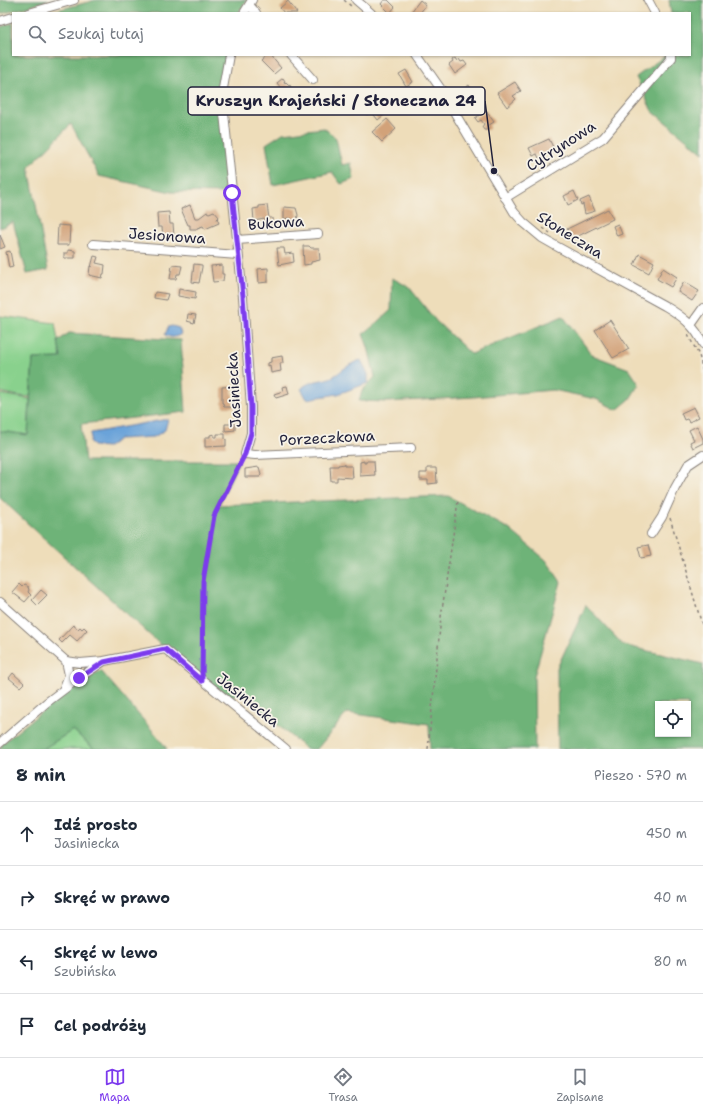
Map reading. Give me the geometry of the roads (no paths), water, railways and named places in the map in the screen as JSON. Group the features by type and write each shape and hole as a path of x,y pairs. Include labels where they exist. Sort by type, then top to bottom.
{"street":[{"path":"32,12 74,0"},
{"path":"356,0 370,12"},
{"path":"648,0 654,12"},
{"path":"245,12 250,2"},
{"path":"250,2 255,12"},
{"path":"0,21 12,18"},
{"name":"Jasiniecka","path":"229,56 222,94 237,240 251,407 251,433 245,454"},
{"path":"292,56 313,80"},
{"name":"Słoneczna","path":"418,56 445,95 505,198 523,222 542,238 685,318 696,331 703,344"},
{"name":"Cytrynowa","path":"505,198 603,138 671,58 671,56"},
{"name":"Bukowa","path":"237,240 318,234"},
{"name":"Jesionowa","path":"93,244 238,255"},
{"path":"691,324 703,308"},
{"name":"Porzeczkowa","path":"245,454 255,455 411,448"},
{"path":"651,534 662,517 675,488 688,465 703,455"},
{"path":"0,602 66,661 70,675 63,690"},
{"name":"Jasiniecka","path":"104,662 165,649 286,749"},
{"path":"66,661 104,662"},
{"path":"1,741 63,690 104,662"}],"water":[{"path":"172,326 179,328 181,334 173,337 165,335 168,327"},
{"path":"361,360 368,374 368,383 338,394 307,399 301,389 312,382 334,376 350,365"},
{"path":"168,419 165,430 154,437 119,439 108,447 93,446 90,442 91,433"}],"place":[{"name":"Kruszyn Krajeński / Słoneczna 24","path":"494,171"}]}
